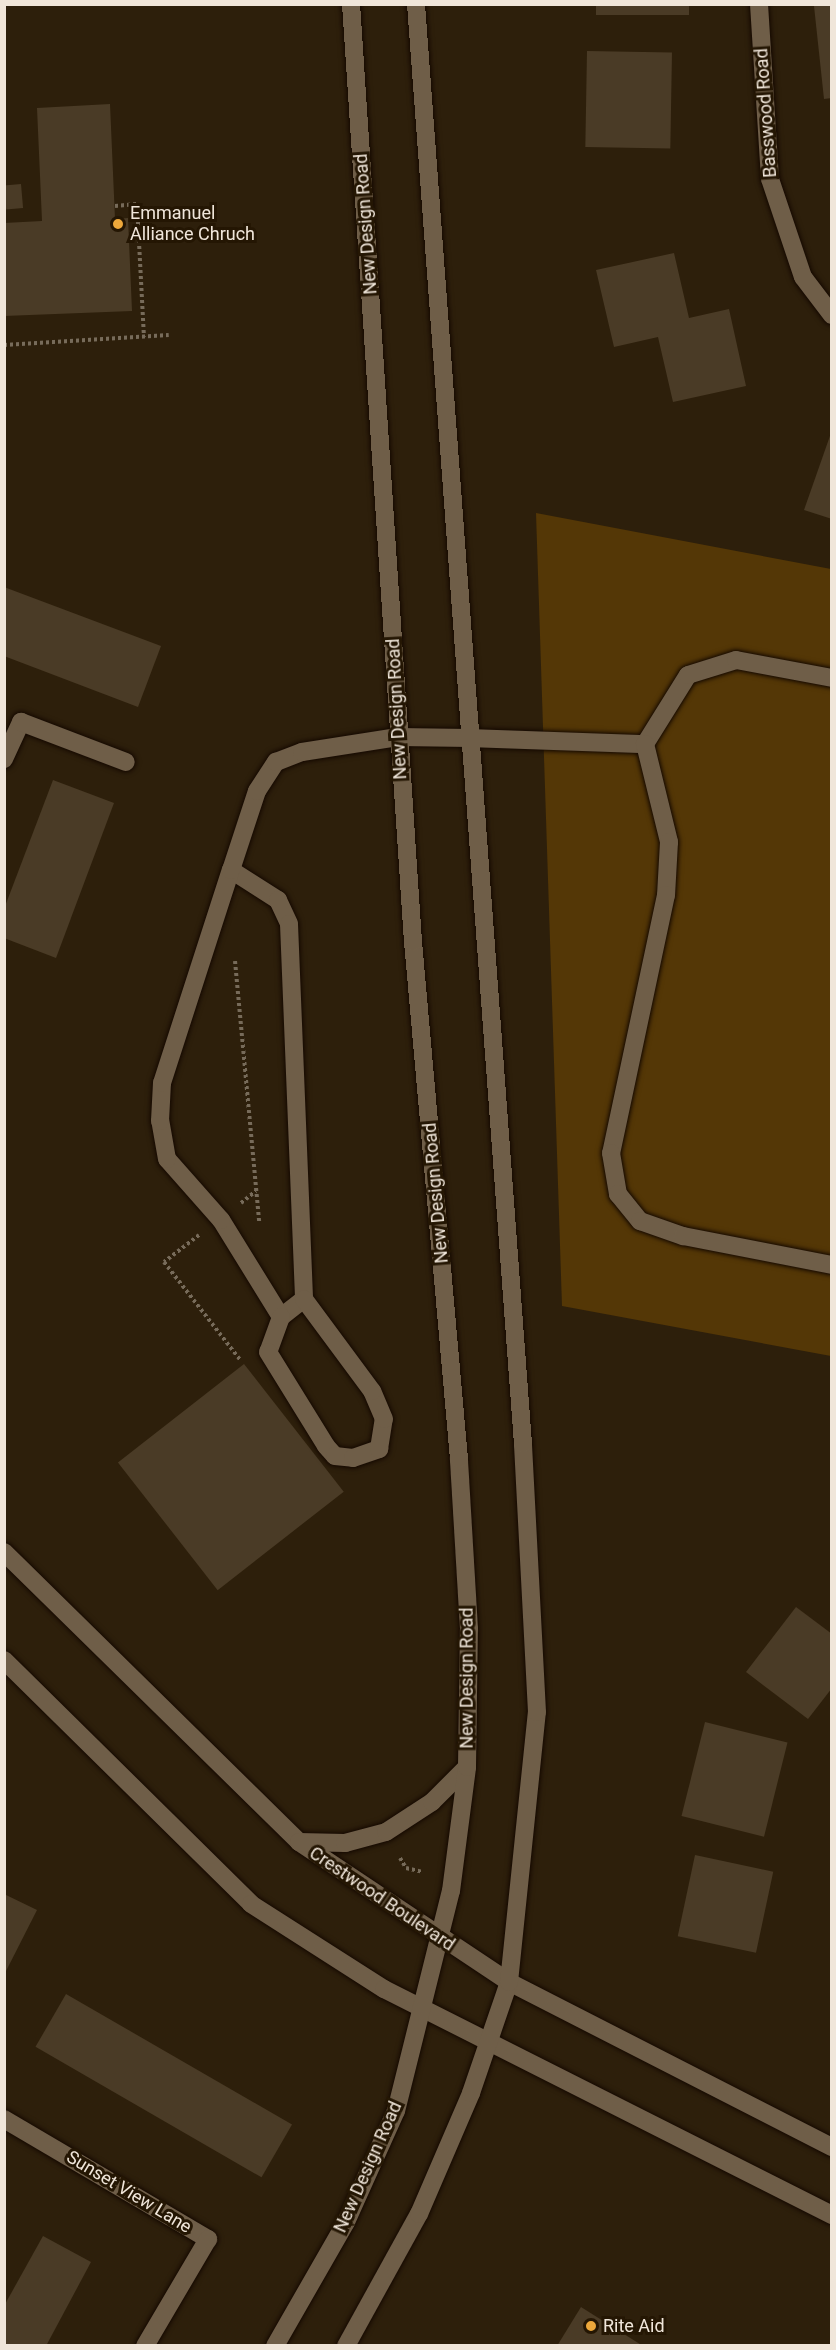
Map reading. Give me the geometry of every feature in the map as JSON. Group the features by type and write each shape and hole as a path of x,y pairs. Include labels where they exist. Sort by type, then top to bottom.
{"main road":[{"name":"New Design Road","path":"275,2346 346,2222 396,2111 441,1941 466,1767 469,1629 459,1459 398,737 351,4"},
{"path":"346,2346 419,2214 491,2038 509,1982 537,1712 534,1612 416,4"},
{"name":"Basswood Road","path":"759,4 770,179 802,277 831,315"},
{"path":"831,678 736,660 688,675 645,744 669,842 666,895 611,1153 618,1194 640,1221 682,1236 831,1265"},
{"path":"4,759 13,718 126,762"},
{"path":"281,1317 221,1220 167,1159 160,1120 162,1083 231,870 258,791 276,762 302,752 398,737 645,744"},
{"path":"231,870 278,900 289,924 304,1299 372,1391 384,1419 379,1449 353,1458 335,1456 326,1446 268,1352 281,1317 304,1299"},
{"name":"Crestwood Boulevard","path":"4,1552 298,1842 441,1941 509,1982 831,2146"},
{"path":"4,1660 252,1904 384,1989 491,2038 831,2215"},
{"path":"298,1842 345,1843 386,1832 432,1802 466,1767"},
{"name":"Sunset View Lane","path":"4,2119 208,2239 145,2346"}],"path":[{"path":"115,206 137,204 144,337"},
{"path":"4,345 169,335"},
{"path":"235,961 260,1222"},
{"path":"244,1365 164,1262 256,1191"},
{"path":"400,1858 406,1868 423,1872"},
{"path":"401,1878 406,1868"}],"shaded area":[{"path":"536,513 831,569 831,1356 562,1306"}],"building":[{"path":"596,4 689,4 689,15 596,15"},
{"path":"832,4 832,98 824,99 814,6"},
{"path":"587,51 672,52 670,148 585,147"},
{"path":"110,104 115,219 128,218 132,311 4,316 4,223 42,221 37,108"},
{"path":"21,184 23,208 6,209 4,185"},
{"path":"674,253 689,318 729,309 746,386 673,402 658,337 614,347 596,270"},
{"path":"832,433 832,519 804,510"},
{"path":"4,587 161,646 138,707 4,656"},
{"path":"53,780 114,803 56,958 4,938 4,909"},
{"path":"244,1364 344,1492 218,1590 118,1463"},
{"path":"796,1607 832,1634 832,1688 808,1719 746,1672"},
{"path":"705,1722 787,1743 764,1837 682,1816"},
{"path":"695,1855 773,1872 756,1953 678,1936"},
{"path":"4,1894 37,1910 4,1975"},
{"path":"66,1994 292,2124 262,2177 36,2047"},
{"path":"43,2236 91,2262 46,2346 4,2346 4,2306"},
{"name":"Rite Aid","path":"581,2307 643,2346 557,2346"}],"place":[{"name":"Emmanuel Alliance Chruch","path":"118,224"},
{"name":"Rite Aid","path":"591,2326"}]}
